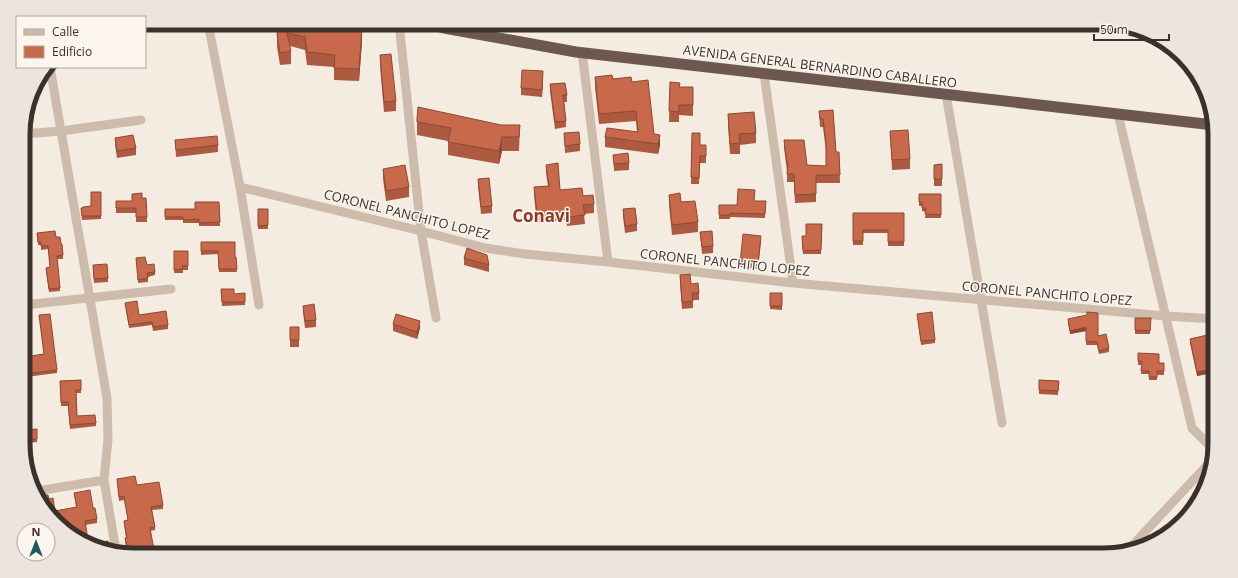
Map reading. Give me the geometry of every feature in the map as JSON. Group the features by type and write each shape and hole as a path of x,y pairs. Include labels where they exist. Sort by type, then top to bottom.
{"highway":[{"name":"AVENIDA GENERAL BERNARDINO CABALLERO","path":"456,30 582,52 1207,124"}],"street":[{"path":"209,30 240,187 259,305"},
{"path":"400,30 421,230 436,318"},
{"path":"582,52 608,262"},
{"path":"51,71 107,398 108,439 104,480 115,546"},
{"path":"764,73 793,283"},
{"path":"946,94 1002,423"},
{"path":"1118,114 1192,428 1208,444"},
{"path":"30,133 61,131 141,120"},
{"name":"CORONEL PANCHITO LOPEZ","path":"240,187 421,230 485,248 525,254 793,283 1208,319"},
{"path":"30,304 171,289"},
{"path":"1134,544 1206,467"},
{"path":"41,490 104,480"}],"building":[{"path":"278,30 362,30 359,69 334,68 335,55 307,52 305,37 287,33 291,51 280,53 277,34"},
{"path":"391,54 396,101 384,102 380,55"},
{"path":"522,70 543,71 542,90 521,88"},
{"path":"612,75 613,79 631,77 632,82 648,80 654,134 660,135 658,144 605,137 607,128 638,132 636,111 599,114 595,77"},
{"path":"670,82 680,83 679,87 693,87 693,105 679,105 679,112 669,111"},
{"path":"565,83 567,95 563,95 566,121 555,122 550,84"},
{"path":"418,107 501,125 520,125 519,137 502,137 499,151 448,142 451,128 417,122"},
{"path":"833,110 836,152 839,152 840,175 816,175 816,194 795,195 794,174 787,174 788,163 784,140 804,140 807,165 826,166 826,143 823,119 820,119 819,111"},
{"path":"754,112 756,133 739,134 740,143 730,144 728,114"},
{"path":"908,130 910,159 892,160 890,131"},
{"path":"579,132 580,144 565,146 564,133"},
{"path":"692,133 700,133 700,145 706,145 706,156 700,156 699,178 691,177"},
{"path":"133,135 136,148 117,151 115,138"},
{"path":"217,136 218,145 176,150 175,140"},
{"path":"628,153 629,163 614,164 613,155"},
{"path":"558,163 560,190 582,188 583,196 593,195 594,204 583,205 585,215 567,217 566,211 537,214 534,187 549,186 546,165"},
{"path":"942,164 942,179 934,179 934,165"},
{"path":"405,165 409,187 386,191 383,169"},
{"path":"489,178 492,206 481,207 478,179"},
{"path":"738,189 755,190 754,201 766,201 765,214 730,213 730,215 719,215 719,205 737,205"},
{"path":"91,192 101,192 101,216 82,216 81,208 91,206"},
{"path":"142,193 142,198 146,198 147,217 136,217 136,208 116,208 116,201 132,201 132,194"},
{"path":"680,193 681,202 695,201 698,222 672,225 669,195"},
{"path":"919,194 941,194 941,215 925,214 926,208 922,208 922,202 919,202"},
{"path":"195,202 219,202 220,222 199,223 199,219 183,220 183,217 165,217 165,209 195,209"},
{"path":"635,208 637,224 625,226 623,209"},
{"path":"258,209 268,209 268,225 258,226"},
{"path":"853,213 904,213 904,242 888,242 888,230 863,230 863,241 853,241"},
{"path":"806,224 822,224 821,250 803,251 802,236 806,236"},
{"path":"55,231 56,237 60,237 63,255 57,256 60,288 49,289 46,268 50,267 48,246 41,246 41,242 38,242 37,233"},
{"path":"712,231 713,246 702,247 700,232"},
{"path":"743,234 761,236 758,265 740,264"},
{"path":"201,242 235,242 237,269 219,269 218,251 201,251"},
{"path":"467,248 487,255 489,265 464,258"},
{"path":"174,251 188,251 188,266 182,266 183,269 174,270"},
{"path":"145,257 147,265 154,264 155,272 147,273 148,278 138,280 136,258"},
{"path":"107,264 108,278 94,279 93,265"},
{"path":"690,274 691,284 698,283 699,293 692,293 693,301 682,302 680,275"},
{"path":"221,289 234,289 234,294 245,293 245,302 222,302"},
{"path":"770,293 782,293 782,306 770,306"},
{"path":"137,301 139,315 166,311 168,325 153,327 152,322 129,325 125,303"},
{"path":"314,304 316,320 305,321 303,306"},
{"path":"932,312 935,340 921,341 917,314"},
{"path":"1087,312 1098,313 1098,336 1106,334 1109,348 1099,351 1097,342 1086,341 1086,327 1070,331 1068,319 1087,315"},
{"path":"50,314 57,370 30,373 30,356 44,354 39,315"},
{"path":"396,314 420,321 417,332 393,324"},
{"path":"1135,318 1151,318 1150,331 1135,330"},
{"path":"290,327 299,327 299,340 290,340"},
{"path":"1208,335 1208,374 1207,370 1197,372 1190,339"},
{"path":"1138,353 1159,354 1159,363 1164,363 1164,371 1157,371 1157,377 1149,377 1149,371 1141,371 1142,361 1138,361"},
{"path":"81,380 81,390 76,390 77,416 95,415 96,423 70,425 68,402 61,402 60,381"},
{"path":"1039,380 1059,381 1058,391 1039,390"},
{"path":"37,429 37,439 30,440 30,430"},
{"path":"135,476 137,485 159,482 163,505 151,507 155,527 150,528 154,548 127,548 124,521 128,520 124,496 119,497 117,479"},
{"path":"90,490 93,508 95,508 97,519 85,521 87,537 71,527 60,518 44,496 48,495 49,499 53,498 55,511 77,507 74,493"},
{"path":"108,541 108,545 100,543 99,542"}],"district":[{"name":"Conavi","path":"541,215"}]}
